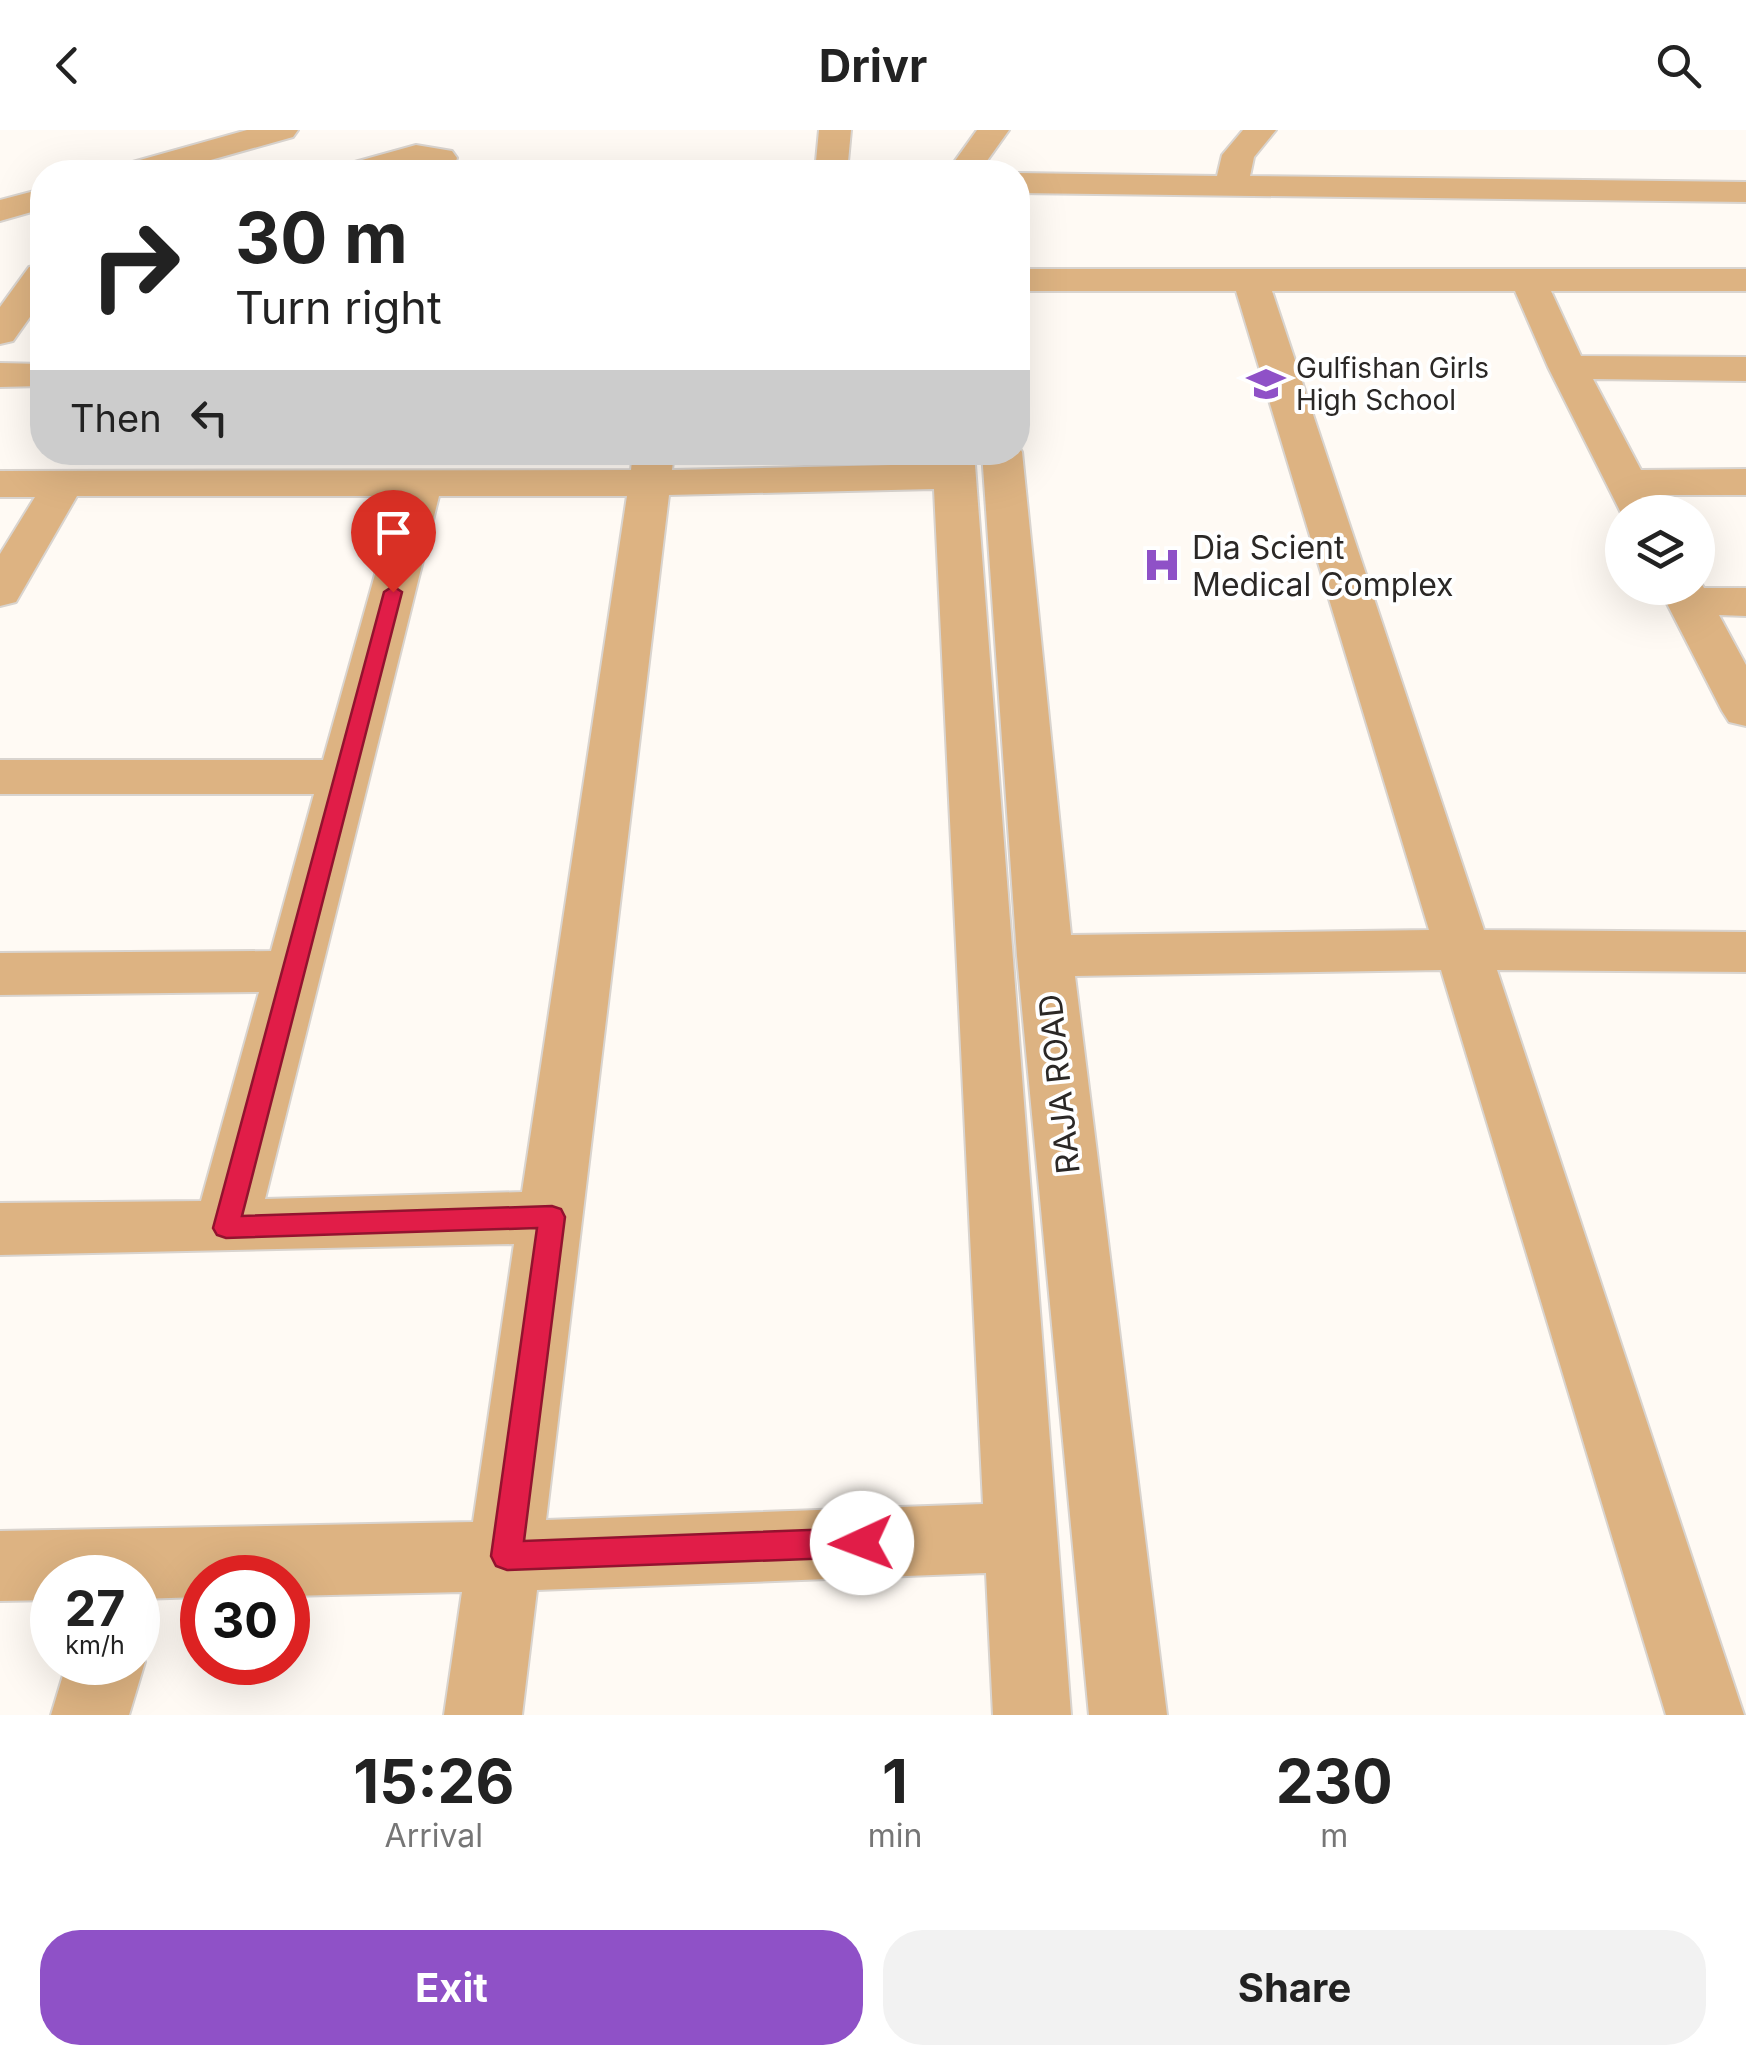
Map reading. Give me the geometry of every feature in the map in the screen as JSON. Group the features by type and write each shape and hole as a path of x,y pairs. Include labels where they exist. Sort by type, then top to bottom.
{"street":[{"path":"176,160 282,130"},
{"path":"832,160 835,130"},
{"path":"972,160 993,130"},
{"path":"1230,186 1238,156 1260,130"},
{"path":"396,160 416,154 440,160"},
{"path":"1030,171 1230,186 1746,192"},
{"path":"0,211 30,202"},
{"path":"1528,278 1567,368 1632,495"},
{"path":"1250,279 1705,1715"},
{"path":"1030,280 1746,280"},
{"path":"0,334 30,292"},
{"path":"1567,368 1746,369"},
{"path":"0,375 30,375"},
{"path":"0,484 422,481 788,465"},
{"name":"RAJA ROAD","path":"970,465 1013,1428 1032,1715"},
{"name":"RAJA ROAD","path":"971,465 1045,956 1128,1715"},
{"path":"483,1715 652,468"},
{"path":"226,1228 422,481"},
{"path":"1655,495 1746,482"},
{"path":"0,592 64,483"},
{"path":"1715,598 1746,602"},
{"path":"1691,605 1746,711"},
{"path":"0,777 345,776"},
{"path":"1045,956 1460,950 1746,952"},
{"path":"0,974 293,971"},
{"path":"0,1229 226,1228 552,1217"},
{"path":"1013,1428 1096,1424"},
{"path":"160,1570 1020,1537"},
{"path":"0,1566 30,1567"},
{"path":"90,1715 99,1685"}],"place":[{"name":"Gulfishan Girls High School","path":"1266,384"},
{"name":"Dia Scient Medical Complex","path":"1162,565"}],"route":[{"path":"393,592 226,1228 552,1217 507,1556 862,1543"}]}
